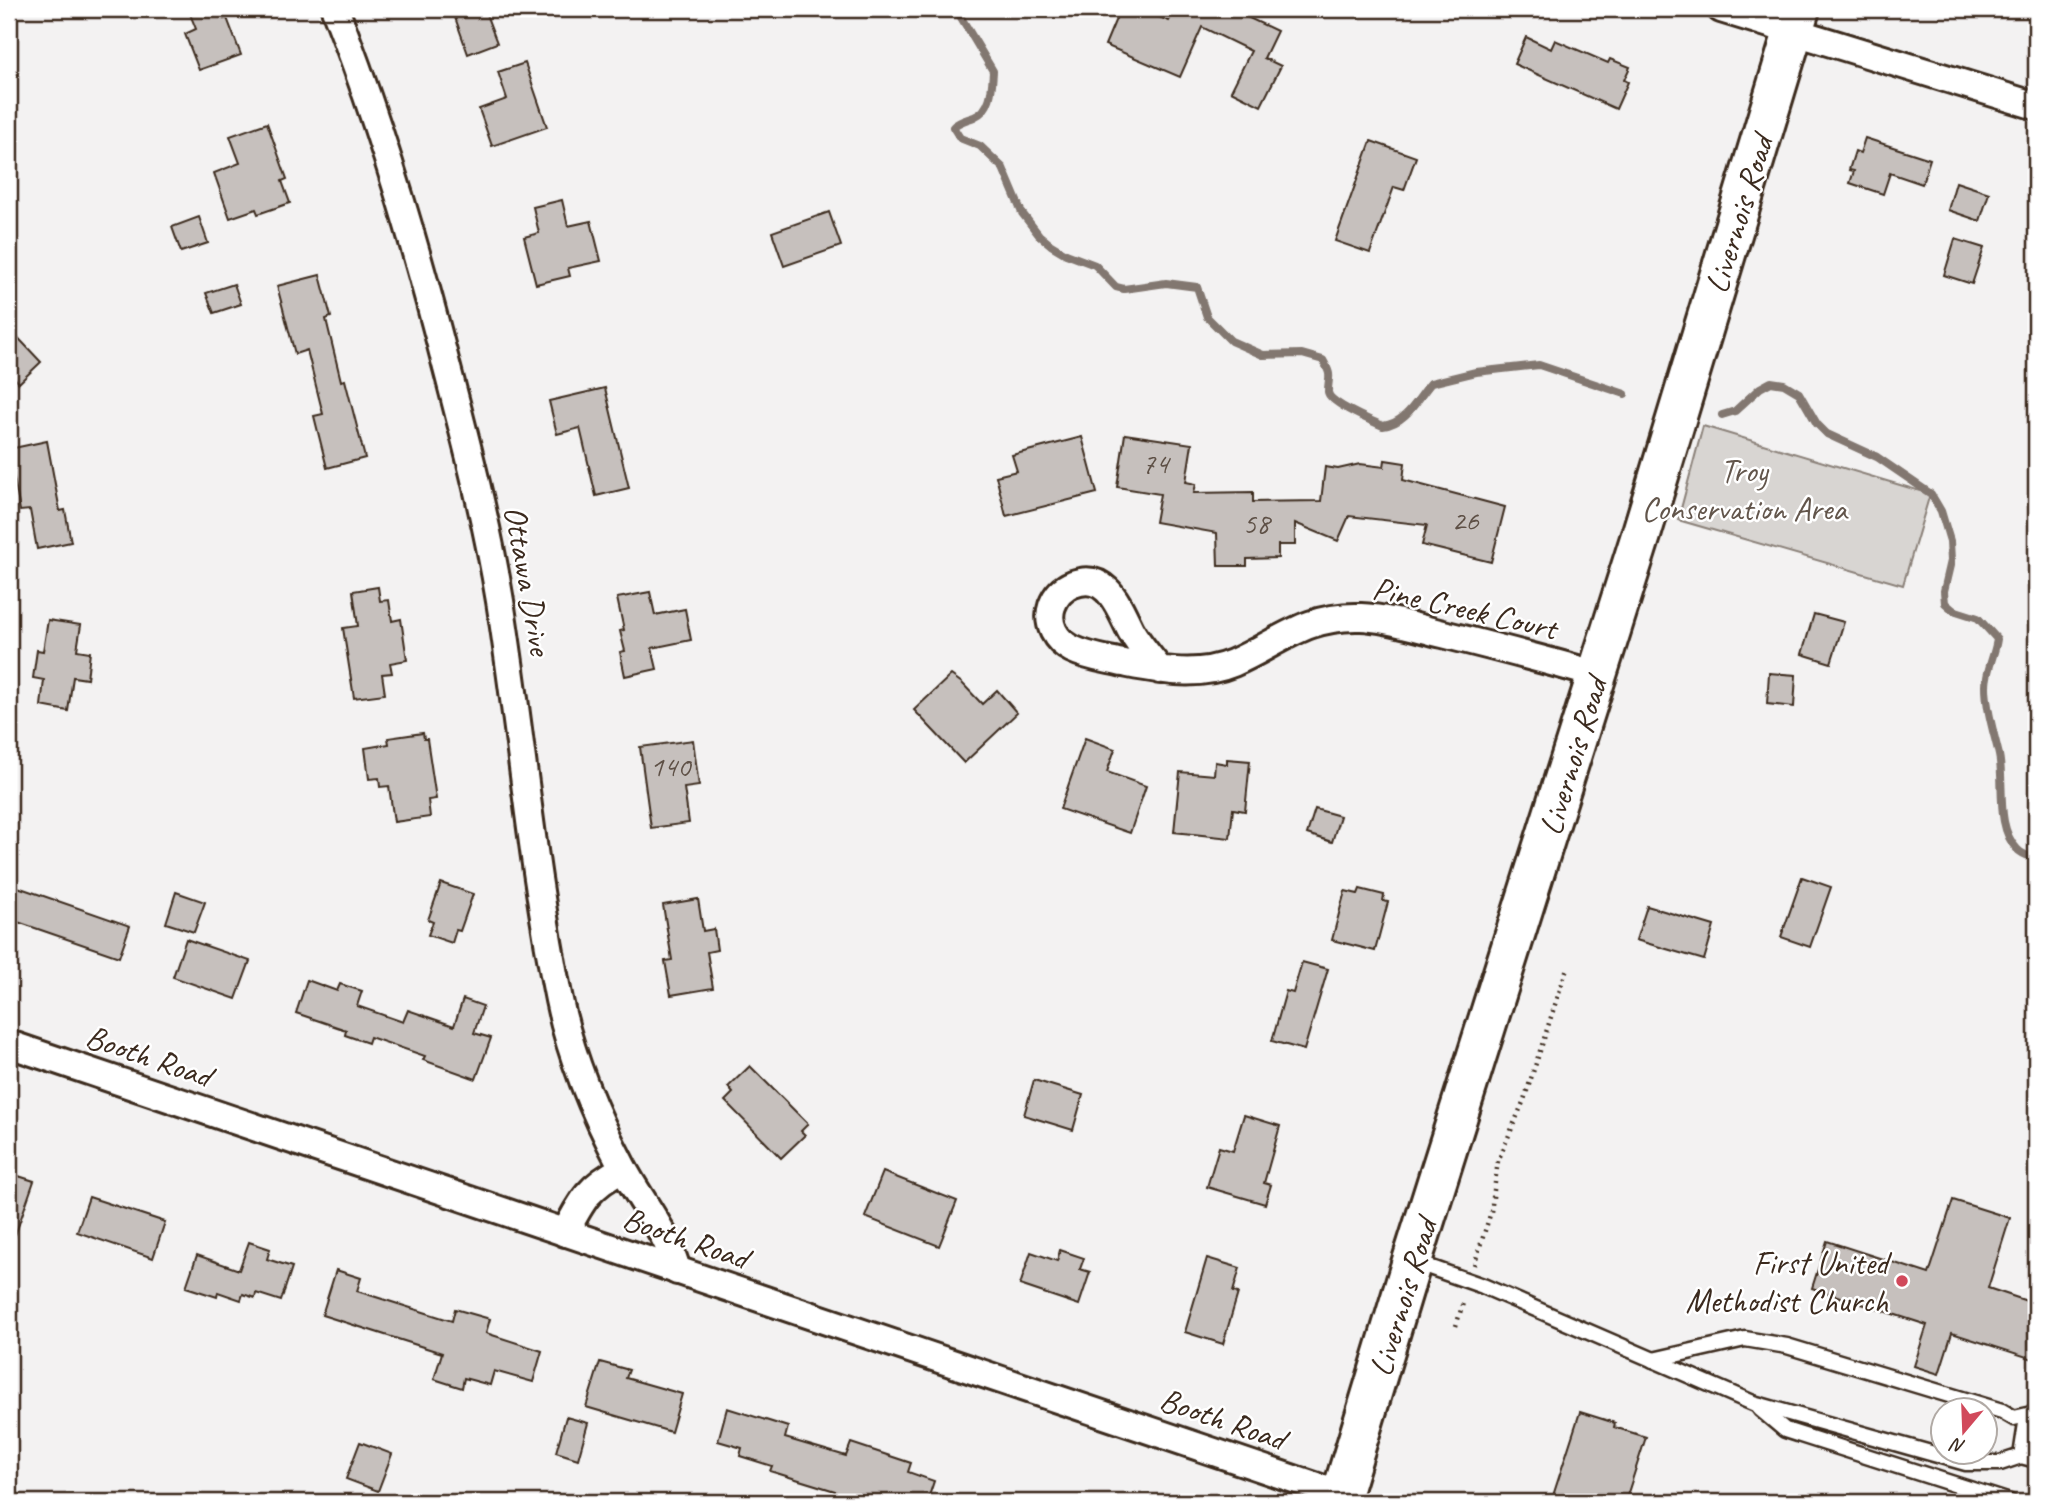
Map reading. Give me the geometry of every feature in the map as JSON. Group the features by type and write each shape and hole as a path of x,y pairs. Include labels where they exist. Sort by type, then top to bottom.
{"street":[{"name":"Ottawa Drive","path":"335,9 393,167 465,438 500,599 559,999 583,1083 599,1120 623,1169 668,1242 677,1271"},
{"path":"1721,9 1797,20 2036,106"},
{"name":"Livernois Road","path":"1340,1499 1412,1261 1598,675 1797,20"},
{"name":"Pine Creek Court","path":"1160,670 1183,672 1214,669 1233,663 1306,624 1363,617 1421,629 1598,675"},
{"name":"Booth Road","path":"9,1044 1340,1499"},
{"path":"565,1233 578,1207 593,1187 623,1169"}],"lane":[{"path":"1412,1261 1469,1281 1753,1403 1966,1464 2000,1463 2021,1455 2036,1460"},
{"path":"1653,1360 1745,1339 1787,1346 2002,1411 2014,1418 2031,1415 2021,1455"},
{"path":"1753,1403 1785,1430 2010,1502"}],"path":[{"path":"1456,1326 1491,1212 1497,1161 1524,1100 1567,968"}],"green space":[{"name":"Troy Conservation Area","path":"1703,426 1930,494 1903,585 1678,520"}],"building":[{"path":"188,9 220,9 224,19 227,18 241,55 199,70 185,34 196,29"},
{"path":"452,9 484,9 497,43 468,54"},
{"path":"1120,9 1139,9 1169,21 1173,12 1166,9 1230,9 1277,31 1264,58 1281,66 1261,106 1231,91 1251,51 1202,27 1180,77 1105,45"},
{"path":"1526,37 1551,49 1555,40 1608,63 1610,59 1630,67 1624,80 1628,82 1616,109 1514,64"},
{"path":"525,63 547,127 492,146 479,109 507,99 498,72"},
{"path":"267,123 287,179 282,181 290,203 258,214 256,209 230,218 214,173 240,163 230,136"},
{"path":"1865,138 1930,159 1922,184 1890,173 1883,194 1850,183 1854,171 1849,170 1855,151 1860,153"},
{"path":"1371,141 1416,157 1404,190 1394,187 1370,253 1335,241"},
{"path":"1956,182 1989,193 1980,221 1948,210"},
{"path":"562,200 568,226 591,221 601,261 568,268 570,276 536,284 524,237 539,233 533,207"},
{"path":"829,212 841,246 784,266 772,232"},
{"path":"199,217 208,243 181,252 172,227"},
{"path":"1955,239 1984,248 1972,284 1944,275"},
{"path":"320,275 331,317 326,319 341,381 345,380 365,458 327,468 314,416 323,414 307,350 295,354 277,286"},
{"path":"234,284 241,304 214,313 206,293"},
{"path":"9,328 41,362 19,383 9,372"},
{"path":"605,388 629,488 596,496 580,428 557,434 549,401"},
{"path":"1125,434 1192,444 1186,482 1196,484 1194,493 1253,492 1253,502 1321,501 1325,467 1338,469 1360,464 1384,467 1385,460 1405,463 1403,480 1505,507 1491,562 1422,545 1427,525 1349,516 1338,541 1295,523 1295,545 1278,545 1278,558 1247,559 1247,566 1218,566 1217,533 1155,522 1160,494 1117,487"},
{"path":"1082,437 1097,493 1006,516 996,476 1017,471 1012,455"},
{"path":"47,441 60,511 65,510 71,542 37,549 30,510 20,511 9,449"},
{"path":"378,587 380,601 389,600 392,621 401,619 407,660 390,663 392,673 382,674 385,694 354,698 343,628 358,626 353,591"},
{"path":"650,592 655,615 685,609 691,640 652,648 657,669 625,676 620,652 625,651 620,631 624,630 617,598"},
{"path":"1814,614 1844,622 1831,663 1802,654"},
{"path":"48,620 81,625 77,650 90,652 87,679 73,677 68,711 41,706 44,680 33,678 37,650 43,651"},
{"path":"1769,673 1796,675 1794,707 1767,704"},
{"path":"951,675 982,704 997,690 1017,713 964,763 914,710"},
{"path":"423,733 424,739 427,739 436,799 428,800 430,817 394,822 389,786 380,787 379,778 369,779 365,748 389,744 388,738"},
{"path":"1085,738 1115,749 1107,772 1146,786 1130,833 1060,809"},
{"path":"693,740 699,786 684,788 689,823 651,828 640,747"},
{"path":"1227,759 1250,761 1245,811 1233,809 1230,838 1174,832 1180,772 1214,775 1215,762 1227,764"},
{"path":"1315,809 1340,816 1332,842 1307,834"},
{"path":"1802,877 1831,887 1810,947 1781,937"},
{"path":"441,883 473,894 460,931 456,930 452,943 428,935 433,922 428,920"},
{"path":"9,884 130,926 119,957 9,919"},
{"path":"1360,889 1384,895 1383,901 1388,902 1375,951 1332,940 1345,891 1358,894"},
{"path":"176,892 205,902 194,932 166,923"},
{"path":"698,899 703,931 714,929 717,950 707,952 713,988 671,995 665,961 672,960 663,905"},
{"path":"1647,906 1714,926 1704,960 1636,940"},
{"path":"186,939 250,961 236,999 173,977"},
{"path":"1302,962 1328,969 1304,1050 1272,1041 1286,991 1293,993"},
{"path":"307,980 337,991 340,984 362,991 357,1006 403,1022 408,1010 454,1026 463,999 483,1006 474,1033 491,1038 476,1079 423,1060 425,1056 370,1037 368,1043 345,1035 346,1030 296,1013"},
{"path":"750,1066 808,1124 801,1131 805,1135 781,1158 725,1101 733,1093 728,1087"},
{"path":"1034,1080 1083,1095 1073,1130 1024,1115"},
{"path":"1244,1115 1280,1126 1264,1183 1271,1185 1265,1204 1207,1187 1219,1147 1233,1151"},
{"path":"883,1172 957,1201 939,1246 865,1217"},
{"path":"9,1173 34,1181 12,1244 9,1243"},
{"path":"89,1197 165,1222 153,1258 77,1232"},
{"name":"First United Methodist Church","path":"1953,1200 2010,1218 1988,1288 2036,1304 2036,1360 1952,1333 1939,1374 1914,1366 1927,1325 1812,1288 1827,1241 1929,1274"},
{"path":"249,1242 270,1249 267,1259 292,1267 281,1301 256,1293 255,1298 243,1294 241,1300 218,1292 217,1297 186,1287 197,1255 239,1270"},
{"path":"1060,1250 1084,1258 1080,1269 1090,1272 1079,1305 1020,1285 1031,1252 1057,1261"},
{"path":"1207,1258 1240,1268 1233,1292 1238,1293 1223,1344 1185,1332"},
{"path":"336,1270 361,1278 357,1291 452,1321 455,1309 490,1319 486,1333 542,1351 533,1382 494,1371 490,1385 464,1378 462,1388 434,1379 442,1353 322,1315"},
{"path":"600,1362 629,1370 626,1378 682,1394 671,1432 586,1407"},
{"path":"727,1408 788,1427 785,1438 846,1456 851,1443 911,1463 908,1472 934,1481 927,1502 831,1502 835,1491 770,1471 772,1466 740,1456 742,1448 718,1441"},
{"path":"1580,1412 1615,1423 1614,1427 1646,1437 1625,1502 1551,1502"},
{"path":"566,1417 588,1423 578,1459 556,1452"},
{"path":"360,1442 392,1454 378,1491 346,1479"}],"waterway":[{"path":"956,9 993,71 988,104 980,114 953,127 960,138 980,146 1003,168 1022,213 1039,235 1066,254 1095,265 1116,287 1124,289 1166,283 1197,287 1207,317 1231,341 1263,355 1302,354 1323,360 1329,374 1330,396 1352,411 1383,426 1405,415 1431,383 1476,372 1539,365 1625,394"},
{"path":"1722,415 1735,411 1760,388 1771,382 1784,384 1799,393 1817,424 1827,434 1877,457 1931,494 1941,511 1950,541 1951,561 1944,591 1945,603 1953,610 1978,618 1997,639 1987,674 1986,695 2001,766 2003,817 2010,840 2017,849 2036,859"}],"place":[{"name":"First United Methodist Church","path":"1902,1281"}]}
